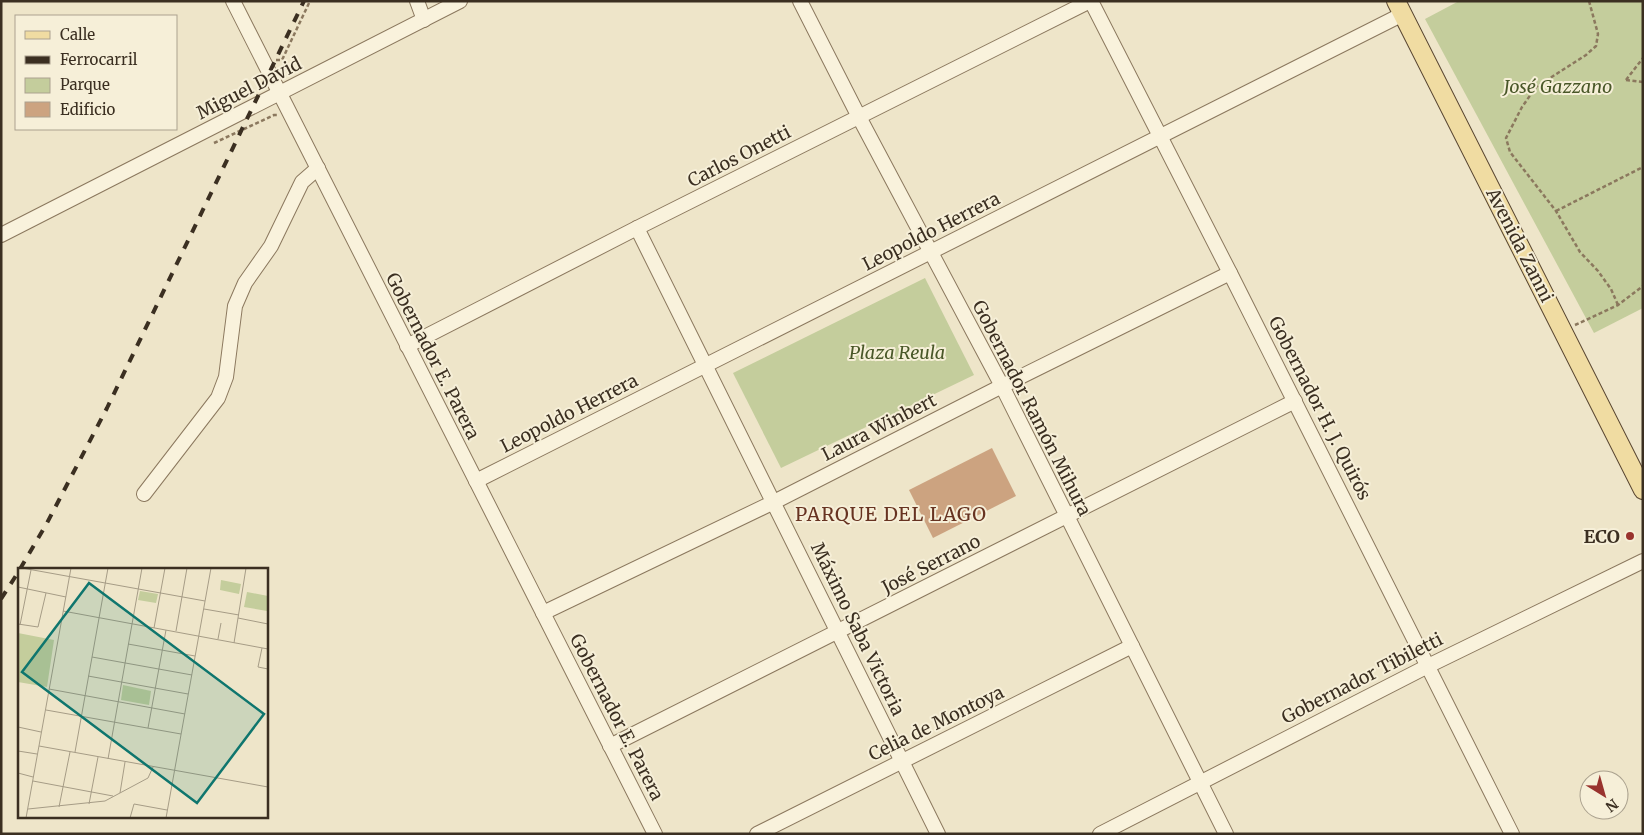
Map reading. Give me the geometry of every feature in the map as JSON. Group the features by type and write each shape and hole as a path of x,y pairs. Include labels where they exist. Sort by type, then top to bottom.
{"main road":[{"name":"Avenida Zanni","path":"1400,8 1643,490"}],"street":[{"name":"Gobernador E. Parera","path":"234,1 655,834"},
{"path":"417,1 424,20"},
{"name":"Miguel David","path":"1,235 460,1"},
{"name":"Gobernador Ramón Mihura","path":"800,1 859,117 1002,386 1226,834"},
{"name":"Carlos Onetti","path":"407,346 636,228 1090,1"},
{"name":"Gobernador H. J. Quirós","path":"1090,1 1295,401 1512,834"},
{"name":"Leopoldo Herrera","path":"476,481 1160,135 1400,8"},
{"path":"144,494 218,398 226,377 235,306 238,297 254,268 270,246 302,182 318,168"},
{"name":"Máximo Saba Victoria","path":"636,228 706,365 938,834"},
{"name":"Laura Winbert","path":"544,614 774,502 1230,273"},
{"name":"José Serrano","path":"610,746 1295,401"},
{"name":"Gobernador Tibiletti","path":"1100,834 1428,666 1643,561"},
{"name":"Celia de Montoya","path":"757,834 1132,646"}],"path":[{"path":"266,65 276,60 282,60 310,1"},
{"path":"1593,1 1589,2 1598,34 1596,46 1586,55 1536,88 1522,107 1506,138 1510,152 1556,211 1580,252 1598,271 1611,289 1618,305"},
{"path":"1643,58 1626,80 1643,82"},
{"path":"211,144 274,115 282,115 289,111"},
{"path":"1556,211 1643,167"},
{"path":"1563,332 1618,305 1643,286"}],"green space":[{"name":"José Gazzano","path":"1459,1 1643,1 1643,308 1594,333 1425,19"},
{"name":"Plaza Reula","path":"925,278 974,375 781,468 733,373"}],"building":[{"path":"992,448 1016,496 933,538 909,490"}],"railway":[{"path":"21,568 47,523 107,408 304,1"},
{"path":"1,599 18,573"}],"place":[{"name":"ECO","path":"1630,536"}],"district":[{"name":"PARQUE DEL LAGO","path":"891,514"}]}
